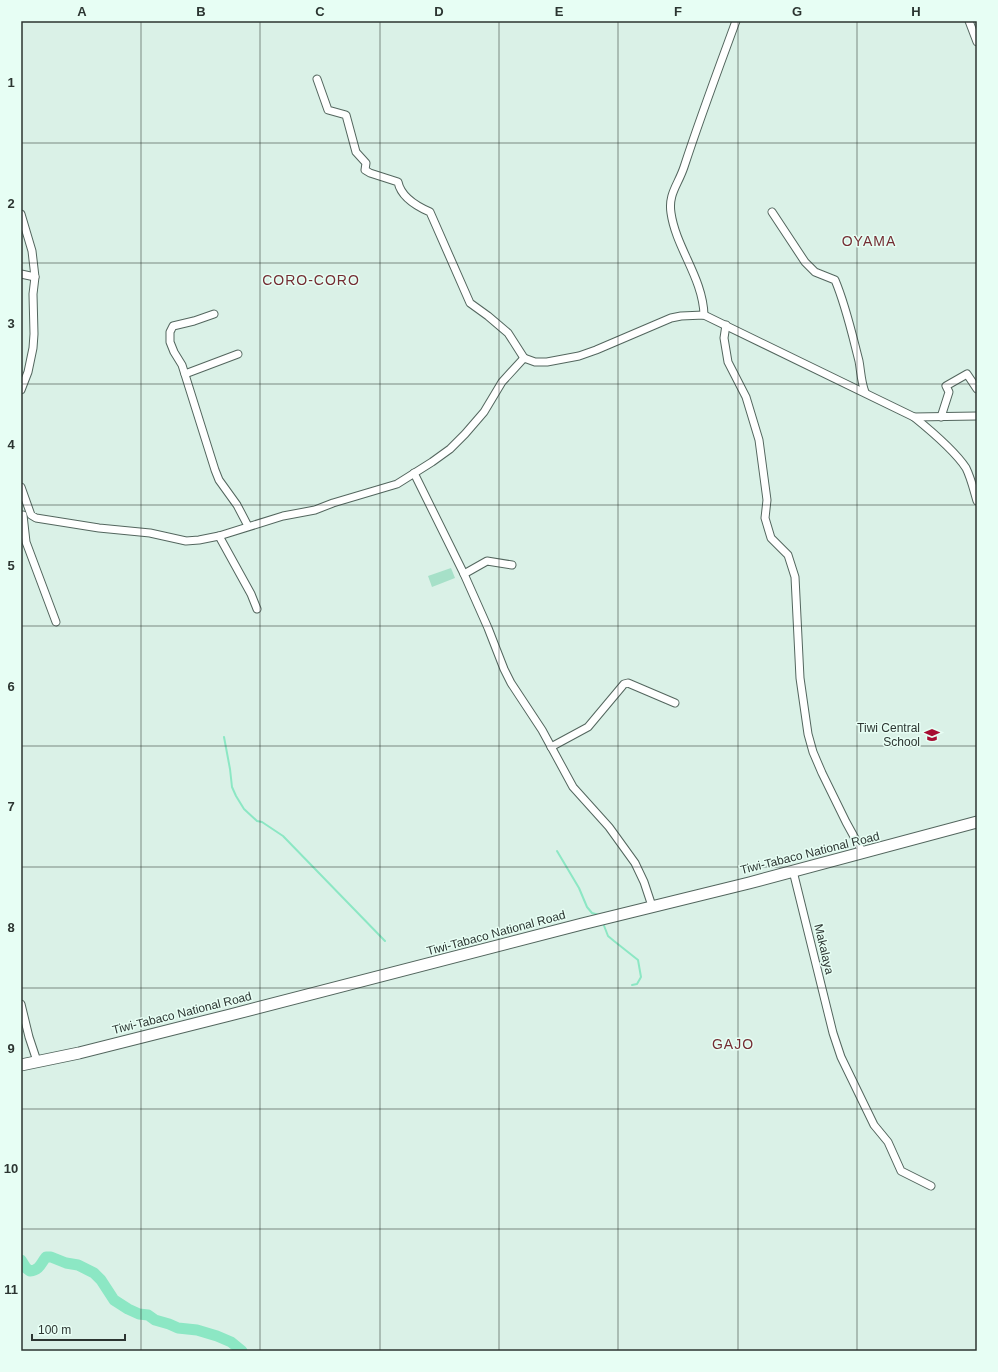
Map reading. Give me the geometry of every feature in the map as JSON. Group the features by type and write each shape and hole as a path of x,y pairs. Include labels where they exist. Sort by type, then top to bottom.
{"main road":[{"name":"Tiwi-Tabaco National Road","path":"21,1065 230,1015 863,853 977,822"}],"street":[{"path":"704,314 697,282 676,231 671,213 671,196 683,169 694,136 705,110 736,21"},
{"path":"969,21 977,42"},
{"path":"317,79 328,110 346,115 356,152 366,163 365,170 398,182 399,190 416,206 430,212 470,303 508,333 524,358 535,362 547,362 579,356 670,318 704,314 914,417 929,429 964,466 977,501"},
{"path":"772,212 805,262 816,272 835,280 841,294 854,341 864,392"},
{"path":"21,214 32,251 35,277 33,348 28,372 21,390"},
{"path":"21,274 35,277"},
{"path":"214,314 173,326 170,332 170,342 182,365 219,480 248,526"},
{"path":"726,326 724,338 728,362 746,397 758,440 767,500 765,518 771,538 788,555 795,577 800,678 808,734 813,752 822,773 863,853"},
{"path":"185,374 238,354"},
{"path":"56,622 26,542 22,515 31,515 45,520 99,528 150,532 186,541 219,536 248,526 293,514 315,510 333,503 397,484 450,449 484,412 502,382 524,358"},
{"path":"941,417 949,392 946,386 967,374 977,389"},
{"path":"914,417 977,416"},
{"path":"414,473 464,574 511,683 542,730 573,787 609,827 635,863 644,882 652,906"},
{"path":"21,487 31,515"},
{"path":"219,536 251,594 257,609"},
{"path":"464,574 487,561 512,565"},
{"path":"551,747 588,727 624,684 628,684 675,703"},
{"name":"Makalaya","path":"793,871 833,1033 841,1057 874,1124 888,1142 902,1171 931,1186"},
{"path":"21,1004 37,1062"}],"green space":[{"path":"451,568 455,578 432,587 428,576"}],"waterway":[{"path":"224,737 232,787 244,809 257,821 262,822 283,836 385,941"},
{"path":"557,851 579,888 587,907 592,913 599,915"},
{"path":"603,923 608,936 638,960 641,977 637,984 632,985"},
{"path":"21,1260 30,1271 38,1268 46,1257 51,1257 66,1263 78,1265 94,1273 101,1280 114,1300 128,1309 139,1314 148,1315 155,1320 178,1328 197,1330 217,1336 231,1342 242,1351"}],"place":[{"name":"Tiwi Central School","path":"932,735"}],"district":[{"name":"OYAMA","path":"869,241"},
{"name":"CORO-CORO","path":"311,280"},
{"name":"GAJO","path":"733,1044"}]}
